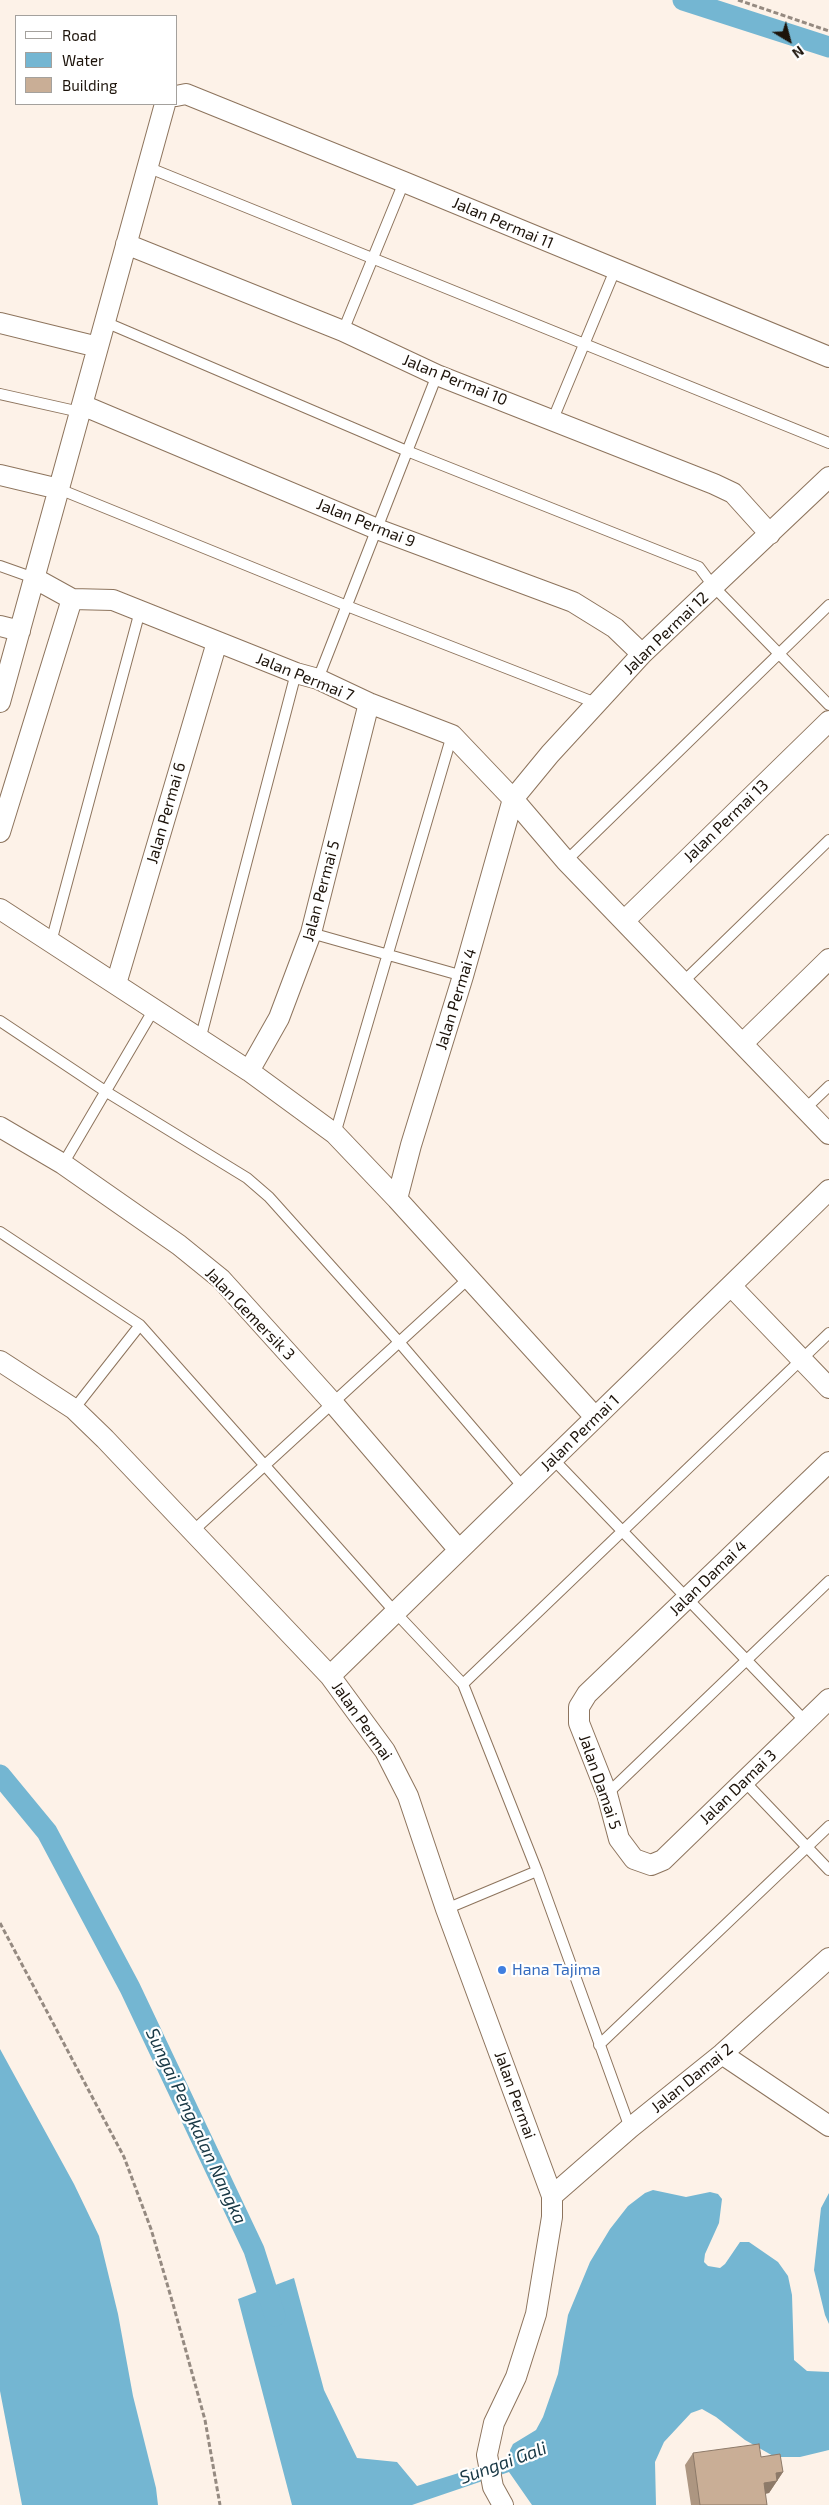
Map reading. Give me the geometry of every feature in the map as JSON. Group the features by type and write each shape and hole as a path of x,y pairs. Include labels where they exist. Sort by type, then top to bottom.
{"street":[{"name":"Jalan Permai 11","path":"178,96 186,94 829,357"},
{"path":"0,701 165,105"},
{"name":"Jalan Permai 10","path":"126,244 343,331 437,375 553,419 733,493 770,534"},
{"path":"0,323 98,347"},
{"name":"Jalan Permai 9","path":"81,408 377,529 573,602 615,628 642,654"},
{"path":"0,475 59,489"},
{"name":"Jalan Permai 12","path":"513,799 550,754 642,654 829,478"},
{"name":"Jalan Permai 7","path":"34,578 72,599 113,600 296,673 318,679 369,703 452,735 513,799 566,860 743,1042 829,1134"},
{"path":"0,832 72,599"},
{"path":"0,626 20,631"},
{"name":"Jalan Permai 6","path":"116,984 217,642"},
{"name":"Jalan Permai 5","path":"249,1071 279,1018 311,933 369,703"},
{"name":"Jalan Permai 13","path":"624,920 829,721"},
{"name":"Jalan Permai 4","path":"397,1199 411,1145 463,976 513,799"},
{"path":"0,909 249,1071 335,1134 397,1199 595,1417"},
{"path":"743,1042 829,959"},
{"name":"Jalan Gemersik 3","path":"0,1127 63,1164 179,1245 221,1279 333,1403 459,1550"},
{"name":"Jalan Permai 1","path":"330,1676 829,1190"},
{"path":"731,1286 829,1388"},
{"name":"Jalan Permai","path":"0,1361 74,1409 330,1676 385,1751 408,1796 446,1909 552,2196"},
{"name":"Jalan Damai 4","path":"588,1694 829,1462"},
{"name":"Jalan Damai 5","path":"588,1694 579,1707 579,1723 607,1794 619,1839 634,1859 641,1863"},
{"name":"Jalan Damai 3","path":"641,1863 651,1865 663,1860 829,1699"},
{"name":"Jalan Damai 2","path":"552,2196 630,2128 722,2054 829,1958"},
{"path":"722,2054 829,2126"},
{"path":"503,2505 493,2487 487,2455 494,2423 516,2377 536,2314 552,2217 552,2196"}],"lane":[{"path":"147,167 829,443"},
{"path":"343,331 404,182"},
{"path":"553,419 615,270"},
{"path":"104,322 408,451 698,568 714,587 829,705"},
{"path":"318,679 437,375"},
{"path":"0,394 81,408"},
{"path":"59,489 347,606 596,703"},
{"path":"0,566 34,578"},
{"path":"566,860 829,605"},
{"path":"51,942 140,611"},
{"path":"200,1040 296,673"},
{"path":"335,1134 452,735"},
{"path":"683,982 829,840"},
{"path":"311,933 463,976"},
{"path":"63,1164 154,1009"},
{"path":"0,1021 105,1091 254,1184 269,1197 399,1342 523,1487"},
{"path":"805,1109 829,1086"},
{"path":"0,1232 140,1325 395,1612 463,1684 536,1871 630,2128"},
{"path":"192,1531 468,1279"},
{"path":"74,1409 140,1325"},
{"path":"463,1684 829,1333"},
{"path":"553,1459 806,1722"},
{"path":"607,1794 829,1581"},
{"path":"744,1781 829,1870"},
{"path":"599,2045 829,1826"},
{"path":"446,1909 536,1871"}],"path":[{"path":"738,0 829,31"},
{"path":"0,1923 124,2157 151,2230 173,2304 205,2420 220,2505"}],"water":[{"path":"0,2049 74,2184 99,2236 118,2314 133,2396 156,2488 158,2505 22,2505 0,2391"},
{"name":"Sungai Gali","path":"653,2190 686,2197 710,2192 718,2194 722,2199 719,2223 705,2254 704,2262 708,2266 720,2268 725,2264 740,2242 749,2242 778,2262 788,2276 792,2295 794,2360 807,2371 829,2372 829,2450 800,2457 775,2457 745,2440 716,2417 702,2409 691,2413 664,2442 655,2462 656,2505 532,2505 509,2472 412,2505 292,2505 238,2299 294,2278 324,2390 357,2458 397,2462 417,2486 510,2457 510,2450 513,2444 536,2430 543,2417 558,2374 568,2315 590,2262 610,2229 628,2206 645,2193"},
{"path":"829,2193 829,2324 814,2270 821,2208"}],"building":[{"path":"759,2444 761,2457 780,2454 783,2472 776,2473 777,2481 764,2483 767,2505 700,2505 693,2453"}],"waterway":[{"path":"683,0 829,47"},
{"name":"Sungai Pengkalan Nangka","path":"0,1775 47,1832 130,1988 254,2250 275,2316"}],"place":[{"name":"Hana Tajima","path":"502,1970"}]}
